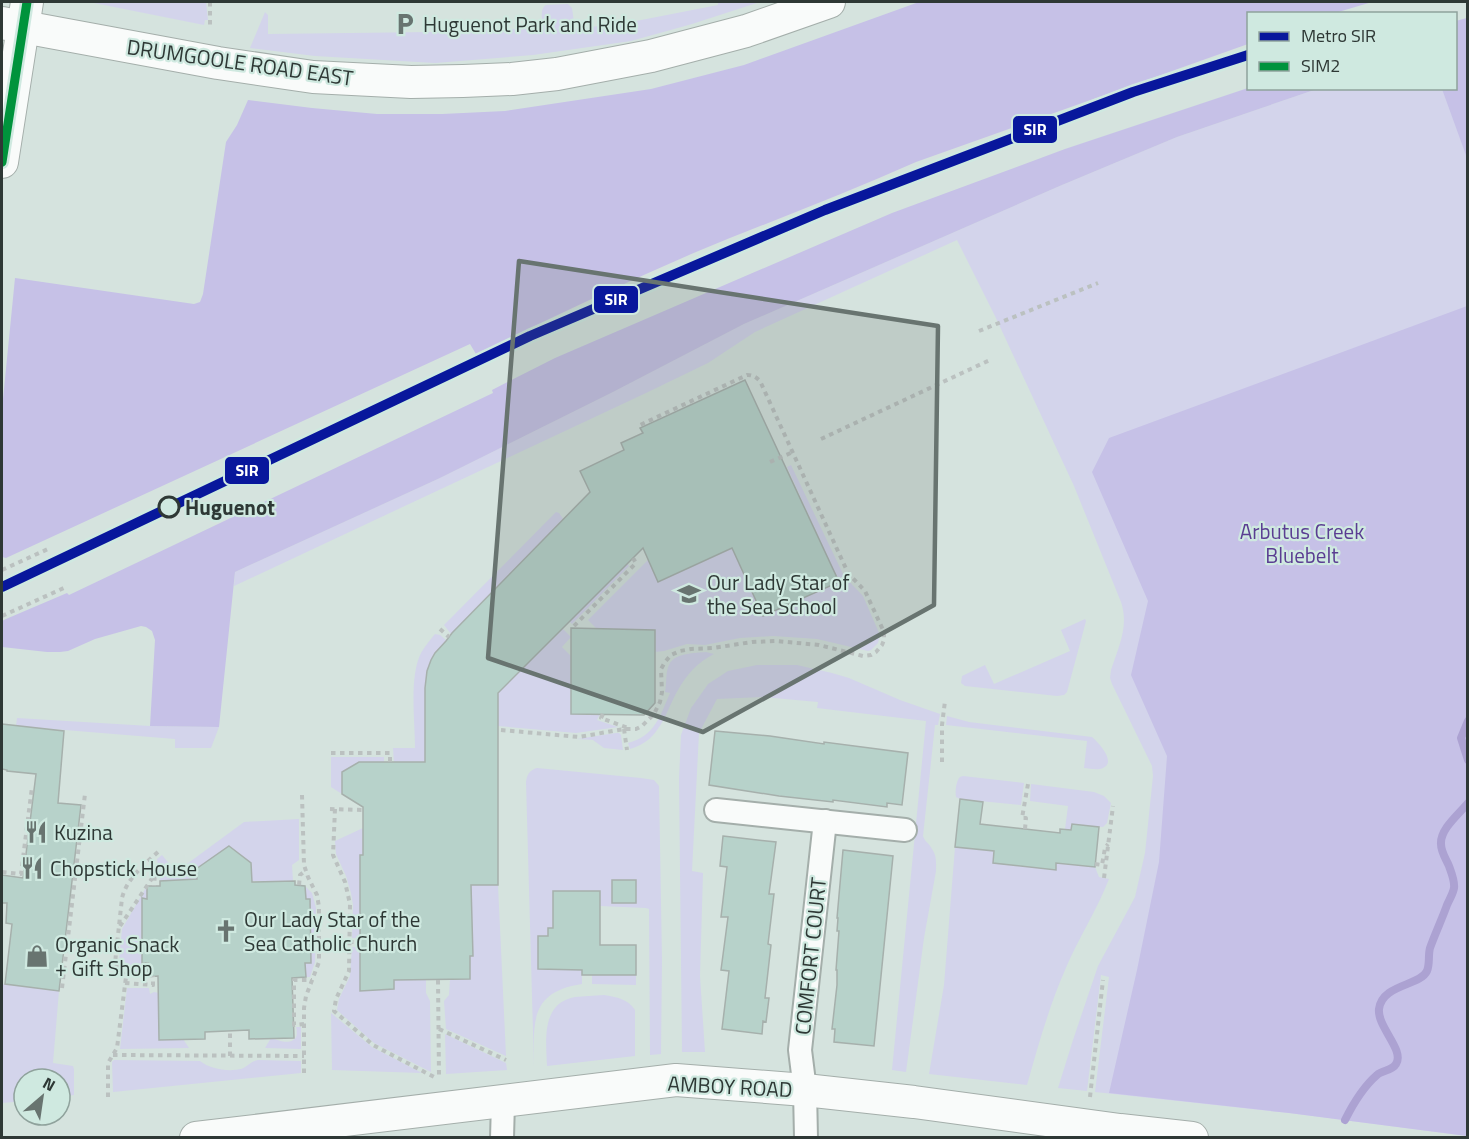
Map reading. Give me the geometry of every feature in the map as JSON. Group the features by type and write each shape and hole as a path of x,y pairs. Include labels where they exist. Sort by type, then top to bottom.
{"main road":[{"name":"DRUMGOOLE ROAD EAST","path":"17,17 218,63 313,77 392,81 463,81 557,74 651,56 746,31 829,2"},
{"path":"2,162 17,17"},
{"name":"AMBOY ROAD","path":"196,1137 676,1080 805,1090 914,1102 1120,1134 1192,1137"}],"street":[{"path":"716,810 905,830"},
{"name":"COMFORT COURT","path":"806,1137 805,1090 800,1050 825,821"},
{"path":"502,1137 503,1102"}],"path":[{"path":"210,2 210,28"},
{"path":"979,331 1098,283"},
{"path":"821,439 992,359"},
{"path":"501,730 579,737 642,726 658,708 662,696 664,662 671,655 680,651 776,641 819,645 867,656 876,652 882,645 884,632 869,599 865,591 848,573 760,381 754,376 747,375 640,425"},
{"path":"770,462 793,452"},
{"path":"2,570 48,549"},
{"path":"574,626 636,563 633,558"},
{"path":"2,616 66,587"},
{"path":"440,629 449,637"},
{"path":"942,762 942,725 945,701"},
{"path":"649,710 654,714"},
{"path":"603,714 601,718 632,729"},
{"path":"624,729 627,750"},
{"path":"331,753 390,753 390,763"},
{"path":"1025,829 1026,818 1022,818 1028,784"},
{"path":"2,872 21,874 32,787"},
{"path":"62,988 85,794"},
{"path":"302,795 305,871 317,896 319,906 319,962 306,996 304,1012 304,1077"},
{"path":"1104,878 1113,806"},
{"path":"363,810 332,809 333,855 345,882 349,898 349,971 336,999 334,1011 373,1045 436,1077 439,1029 438,980"},
{"path":"1095,864 1102,865 1108,843"},
{"path":"108,1097 108,1063 117,1048 126,977 115,963 124,892 132,877 159,852"},
{"path":"150,859 155,874 154,886"},
{"path":"299,885 300,875 305,871"},
{"path":"119,927 155,874"},
{"path":"349,942 360,942"},
{"path":"125,983 153,985 153,976"},
{"path":"304,1024 294,1024 294,980 312,980"},
{"path":"1090,1097 1103,980"},
{"path":"294,1012 304,1012"},
{"path":"439,1029 506,1060"},
{"path":"230,1031 230,1056"},
{"path":"112,1056 304,1056"}],"highlighted area":[{"path":"519,261 938,326 934,605 703,732 488,658"}],"green space":[{"path":"89,2 206,2 208,20 205,20 204,25"},
{"path":"718,2 760,2 631,41 533,55 435,63 315,56 250,48 265,12 268,15 268,34 432,32 542,28 542,12 546,5 568,4 572,8 575,29 631,22 718,5"},
{"path":"919,2 1372,2 1338,12 1247,12 1247,44 916,162 668,264 476,354 470,344 6,558 2,557 2,409 15,278 194,304 200,302 226,142 237,125 248,100 377,114 505,111 651,89 744,65"},
{"name":"Arbutus Creek Bluebelt","path":"1467,18 1467,1136 1289,1113 1095,1092 1109,977 1101,975 1087,1091 1058,1088 1098,966 1135,897 1145,853 1152,766 1110,678 1123,628 1121,602 1074,486 957,240 755,332 708,363 234,586 235,572 440,478 744,324 1177,137 1314,90 1457,90 1457,21"},
{"path":"1468,18 1467,158 1442,90 1457,90 1457,21"},
{"path":"1247,88 1314,90 1177,137 744,324 440,478 235,572 219,727 150,726 155,640 152,631 146,627 141,626 95,639 68,651 47,652 2,647 2,621 67,593 69,595 493,393 492,390 555,358 892,213 1065,149"},
{"name":"Arbutus Creek Bluebelt","path":"1467,306 1467,1136 1109,1093 1159,862 1167,756 1131,675 1148,601 1092,472 1109,438"},
{"path":"791,465 844,576 863,596 880,635 878,643 871,650 817,639 773,636 740,638 705,645 687,644 655,652 655,630 597,629 588,620 648,560 658,582 732,548 763,616 839,582 787,467"},
{"path":"556,512 564,520 451,634 444,625"},
{"path":"627,563 629,566 572,624 569,621"},
{"path":"1085,619 1067,692 1064,695 965,686 961,683 962,676 985,665 994,684 1070,651 1061,630"},
{"path":"563,629 571,637 562,647 571,656 571,714 600,714 597,720 618,727 576,733 498,726 494,697"},
{"path":"435,634 447,641 427,671 425,765 394,763 393,748 415,748 415,674 421,653"},
{"path":"706,652 714,654 693,669 685,679 655,733 648,740 630,749 628,743 637,740 651,730 663,710 670,693 665,692 670,663 681,655"},
{"path":"757,665 797,665 832,673 940,714 938,725 935,725 923,836 935,854 936,871 924,938 906,1072 892,1070 926,721 817,708 818,702 763,697 717,699 699,733 692,871 703,873 700,976 705,1052 682,1052 679,779 681,735 691,708 708,684 728,671"},
{"path":"947,716 969,722 1092,737 1105,752 1107,765 1101,769 1084,768 1087,741 946,725"},
{"path":"17,718 150,726 219,727 211,748 175,748 175,739 16,726"},
{"path":"619,733 623,750 604,748 593,740 577,739"},
{"path":"331,757 384,757 384,762 359,762 342,772 342,794 331,787"},
{"path":"537,768 641,778 654,780 659,786 661,1054 650,1055 649,909 600,906 600,902 594,902 594,891 553,891 553,928 548,936 538,936 538,969 582,970 582,984 564,988 543,1002 535,1024 534,1067 526,782 529,773"},
{"path":"963,776 1024,783 1021,805 956,797 958,781"},
{"path":"1031,784 1094,792 1104,796 1111,803 1107,823 1103,827 1072,824 1071,830 1065,829 1068,806 1030,801"},
{"path":"299,819 299,860 292,865 293,881 160,881 157,859 162,855 176,872 244,822"},
{"path":"363,828 363,855 360,855 360,938 352,938 351,893 336,854 335,841"},
{"path":"955,847 994,851 994,863 1055,870 1056,863 1095,867 1099,877 1109,879 1059,984 1027,1085 929,1074 944,985"},
{"path":"471,885 498,885 506,1056 446,1029 444,1001 449,995 450,979 470,979"},
{"path":"147,886 147,899 142,899 142,963 148,963 147,977 129,975 119,961 122,929"},
{"path":"305,886 312,893 316,908 315,962 310,977 306,977 305,963 311,963 310,899 306,899"},
{"path":"352,947 360,947 360,991 393,989 394,980 426,980 426,993 430,1001 431,1072 374,1043 337,1010 339,999 350,976"},
{"path":"592,975 636,975 636,985 592,984"},
{"path":"2,984 59,991 53,1063 73,1066 74,1095 72,1095 72,1067 12,1067 12,1102 2,1103"},
{"path":"127,988 149,988 150,994 159,993 159,1040 183,1039 189,1048 120,1049"},
{"path":"604,995 626,1001 635,1010 635,1056 547,1066 546,1034 551,1015 556,1007 575,997"},
{"path":"331,1013 372,1047 422,1073 332,1070"},
{"path":"296,1027 301,1027 301,1049 265,1048 271,1038 284,1042 294,1040 297,1035"},
{"path":"445,1034 506,1063 507,1070 446,1074"},
{"path":"114,1060 200,1061 214,1068 231,1070 241,1069 258,1060 301,1061 301,1073 113,1092 112,1062"}],"building":[{"path":"745,380 839,582 763,616 732,548 658,582 643,548 498,693 498,885 471,885 473,956 470,956 470,979 394,980 394,989 360,991 360,855 363,855 363,807 342,794 342,772 359,762 425,762 425,688 431,660 452,633 590,492 580,471 624,450 621,443 643,433 640,428"},
{"path":"571,628 655,630 655,703 644,715 571,714"},
{"path":"2,724 64,731 58,803 81,805 59,991 5,984 12,924 6,923 7,903 2,903 2,875 23,878 36,774 2,769"},
{"path":"715,731 908,753 902,805 887,803 887,807 833,800 833,802 709,785"},
{"path":"960,799 983,802 980,824 1060,833 1060,829 1071,830 1072,824 1099,827 1095,867 1056,863 1056,870 993,863 994,851 955,847"},
{"path":"723,836 776,842 769,894 774,894 765,998 769,998 762,1034 722,1029 729,971 721,970 728,917 721,917 727,867 720,866"},
{"name":"Our Lady Star of the Sea Catholic Church","path":"229,846 251,863 252,882 295,881 295,885 305,886 306,899 310,899 311,963 305,963 306,977 292,978 294,1038 249,1039 249,1030 205,1032 205,1039 159,1040 158,976 147,977 148,963 142,963 142,898 147,899 147,886 160,886 160,881 197,879 196,869"},
{"path":"843,850 893,856 874,1046 834,1042 835,1029 832,1029 837,985 839,931 837,931 837,918"},
{"path":"612,880 636,880 636,903 612,903"},
{"path":"553,891 600,891 600,945 636,945 636,975 582,975 582,970 538,969 538,936 548,936 548,928 553,928"}],"waterway":[{"path":"1468,721 1461,738 1468,760"},
{"path":"1345,1120 1367,1085 1379,1073 1396,1064 1397,1052 1382,1023 1379,1009 1387,995 1417,980 1427,971 1430,948 1454,888 1452,874 1442,850 1442,838 1447,827 1468,803"}],"metro line":[{"name":"SIR","path":"2,587 530,336 825,210 1133,92 1247,55"}],"transit line":[{"name":"SIM2","path":"2,162 27,2"}],"place":[{"name":"Huguenot Park and Ride","path":"405,24"},
{"name":"Huguenot","path":"169,507"},
{"name":"Our Lady Star of the Sea School","path":"689,594"},
{"name":"Kuzina","path":"36,832"},
{"name":"Chopstick House","path":"32,868"},
{"name":"Our Lady Star of the Sea Catholic Church","path":"226,931"},
{"name":"Organic Snack + Gift Shop","path":"37,956"}]}
